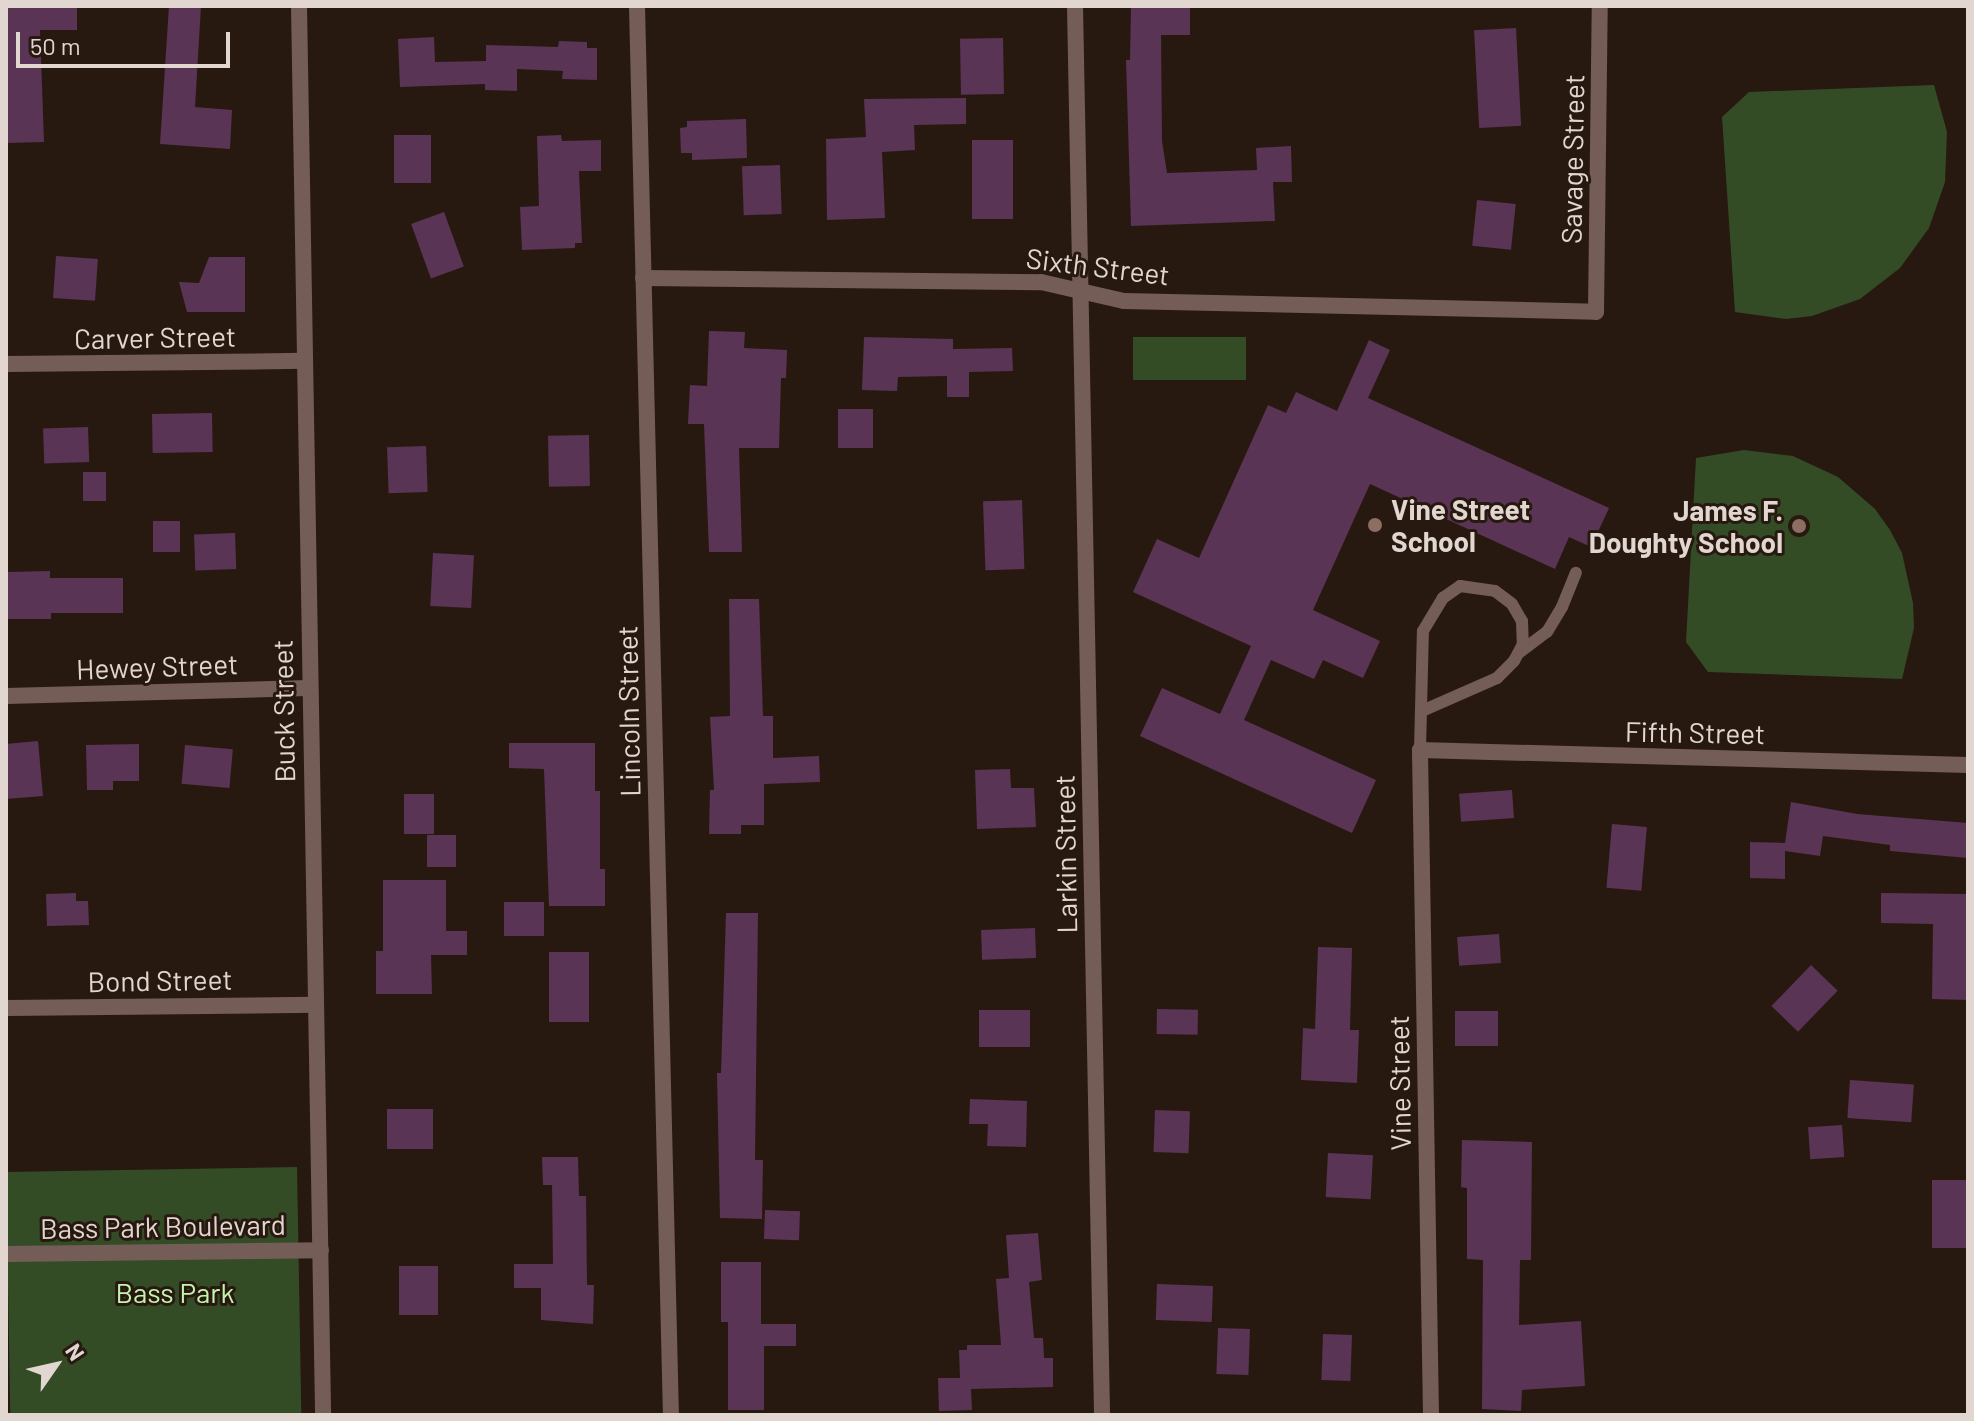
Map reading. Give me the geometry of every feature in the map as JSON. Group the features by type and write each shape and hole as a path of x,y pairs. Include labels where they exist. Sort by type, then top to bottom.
{"street":[{"name":"Buck Street","path":"299,6 323,1415"},
{"name":"Lincoln Street","path":"637,6 671,1415"},
{"name":"Larkin Street","path":"1075,6 1102,1415"},
{"name":"Savage Street","path":"1596,312 1600,6"},
{"name":"Sixth Street","path":"643,278 1041,282 1124,301 1596,312"},
{"name":"Carver Street","path":"6,364 305,361"},
{"name":"Hewey Street","path":"6,696 309,688"},
{"name":"Fifth Street","path":"1420,750 1968,765"},
{"name":"Vine Street","path":"1420,750 1431,1415"},
{"name":"Bond Street","path":"6,1008 315,1005"},
{"name":"Bass Park Boulevard","path":"6,1254 321,1250"}],"lane":[{"path":"1422,711 1497,678 1518,654 1547,632 1562,607 1576,573"},
{"path":"1420,750 1423,631 1443,598 1460,586 1495,591 1512,604 1522,621 1523,644 1518,654"}],"green space":[{"path":"1934,85 1947,132 1945,182 1929,228 1900,268 1860,299 1812,316 1786,319 1735,312 1722,117 1749,92"},
{"path":"1133,337 1246,337 1246,380 1133,380"},
{"path":"1744,450 1793,456 1838,477 1875,509 1890,530 1902,553 1913,603 1914,628 1902,679 1708,672 1686,642 1696,458"},
{"name":"Bass Park","path":"297,1167 301,1415 10,1415 6,1172"}],"building":[{"path":"6,6 77,6 77,30 40,30 44,142 6,143"},
{"path":"169,6 201,6 195,107 232,110 230,149 160,144"},
{"path":"1131,6 1190,6 1190,35 1161,35 1162,141 1167,173 1257,170 1256,148 1291,146 1292,182 1273,182 1275,221 1131,226 1126,60 1130,60"},
{"path":"1516,28 1521,126 1479,128 1474,30"},
{"path":"434,37 435,62 486,61 486,45 558,47 559,41 587,42 587,48 597,48 597,80 562,79 563,71 517,69 517,91 485,90 485,84 400,87 398,39"},
{"path":"1003,38 1004,94 961,95 960,39"},
{"path":"966,98 966,124 914,125 915,150 882,152 885,218 827,220 826,139 866,137 864,99"},
{"path":"746,119 747,158 692,160 692,153 681,153 680,128 687,127 687,121"},
{"path":"394,135 431,135 431,183 394,183"},
{"path":"561,135 562,141 601,140 601,171 579,171 582,243 575,243 575,248 522,250 520,207 539,206 537,136"},
{"path":"972,140 1013,140 1013,219 972,219"},
{"path":"780,165 782,214 744,215 742,166"},
{"path":"1477,200 1516,204 1511,250 1472,246"},
{"path":"444,212 464,267 431,278 411,224"},
{"path":"56,256 98,259 95,301 53,298"},
{"path":"209,257 245,257 245,312 187,312 179,282 199,283"},
{"path":"709,331 745,332 744,348 787,350 786,378 781,378 779,448 739,448 742,552 709,552 704,424 688,424 690,385 707,386"},
{"path":"864,337 953,339 953,349 1012,348 1013,371 969,372 969,397 947,397 947,376 898,377 897,391 862,390"},
{"path":"1369,340 1390,350 1368,398 1609,508 1591,547 1569,537 1555,569 1370,484 1313,610 1380,641 1363,678 1323,660 1314,679 1271,660 1244,720 1376,780 1352,833 1140,736 1162,688 1220,714 1251,646 1133,592 1157,539 1199,558 1268,405 1286,413 1296,392 1337,411"},
{"path":"838,409 873,409 873,448 838,448"},
{"path":"212,413 213,452 153,453 152,414"},
{"path":"88,427 89,462 44,464 43,429"},
{"path":"589,435 590,486 549,487 548,436"},
{"path":"426,446 428,492 389,493 387,447"},
{"path":"83,472 106,472 106,501 83,501"},
{"path":"1022,500 1024,569 985,570 983,501"},
{"path":"153,521 180,521 180,552 153,552"},
{"path":"235,533 236,569 195,570 194,534"},
{"path":"433,553 474,555 471,608 430,606"},
{"path":"50,571 50,578 123,578 123,613 51,613 51,619 7,619 7,572"},
{"path":"729,599 759,599 763,716 773,716 773,758 819,756 820,782 764,784 764,825 741,825 741,834 709,834 710,790 714,790 710,717 730,716"},
{"path":"38,741 43,796 6,799 6,744"},
{"path":"509,743 595,743 595,791 600,791 600,869 605,869 605,906 549,906 544,769 509,768"},
{"path":"139,744 139,781 113,781 113,790 87,790 86,745"},
{"path":"185,745 233,749 229,788 182,784"},
{"path":"1010,769 1011,788 1034,788 1036,827 977,829 975,770"},
{"path":"1512,790 1514,818 1461,822 1459,794"},
{"path":"404,794 434,794 434,834 404,834"},
{"path":"1791,802 1857,814 1968,823 1968,858 1890,851 1890,845 1823,836 1820,856 1785,851 1785,879 1750,878 1750,842 1785,843"},
{"path":"1612,824 1647,827 1641,891 1606,888"},
{"path":"427,835 456,835 456,867 427,867"},
{"path":"383,880 446,880 446,931 467,931 467,955 431,955 432,994 376,994 376,951 383,951"},
{"path":"76,893 76,901 88,901 89,925 47,926 46,894"},
{"path":"1881,893 1968,894 1968,1000 1932,999 1933,924 1881,923"},
{"path":"504,902 544,902 544,936 504,936"},
{"path":"726,913 758,913 755,1160 763,1160 762,1219 720,1218 717,1073 721,1073"},
{"path":"1035,928 1036,958 982,960 981,930"},
{"path":"1499,934 1501,963 1459,966 1457,937"},
{"path":"1318,947 1352,948 1350,1030 1359,1030 1357,1083 1301,1080 1303,1028 1315,1029"},
{"path":"549,952 589,952 589,1022 549,1022"},
{"path":"1811,965 1838,991 1798,1032 1771,1006"},
{"path":"1157,1009 1198,1010 1198,1035 1157,1034"},
{"path":"979,1010 1030,1010 1030,1047 979,1047"},
{"path":"1455,1011 1498,1011 1498,1046 1455,1046"},
{"path":"1850,1080 1914,1084 1911,1122 1847,1118"},
{"path":"970,1099 1027,1101 1026,1147 987,1146 988,1124 969,1124"},
{"path":"387,1109 433,1109 433,1149 387,1149"},
{"path":"1155,1110 1190,1111 1189,1153 1154,1152"},
{"path":"1842,1125 1844,1157 1810,1159 1808,1127"},
{"path":"1462,1140 1532,1142 1531,1260 1520,1260 1519,1325 1581,1321 1585,1386 1522,1390 1521,1411 1482,1409 1483,1260 1467,1259 1467,1188 1461,1187"},
{"path":"1328,1153 1373,1155 1371,1199 1326,1197"},
{"path":"542,1157 578,1157 579,1196 586,1196 587,1285 594,1285 593,1324 541,1320 541,1288 514,1288 514,1264 553,1264 552,1185 543,1185"},
{"path":"1932,1180 1968,1180 1968,1248 1932,1248"},
{"path":"765,1210 800,1211 799,1240 764,1239"},
{"path":"1038,1233 1042,1280 1029,1282 1034,1338 1043,1338 1044,1358 1053,1358 1053,1387 971,1389 972,1410 939,1411 938,1378 960,1378 959,1350 967,1350 967,1345 1001,1345 996,1279 1009,1278 1006,1235"},
{"path":"721,1262 761,1262 761,1324 796,1324 796,1346 764,1346 764,1410 728,1410 728,1322 721,1322"},
{"path":"399,1266 438,1266 438,1315 399,1315"},
{"path":"1157,1284 1213,1286 1212,1322 1156,1320"},
{"path":"1218,1328 1250,1329 1248,1375 1216,1374"},
{"path":"1323,1334 1352,1335 1350,1381 1321,1380"}],"place":[{"name":"Vine Street School","path":"1375,525"},
{"name":"James F. Doughty School","path":"1799,526"}]}
